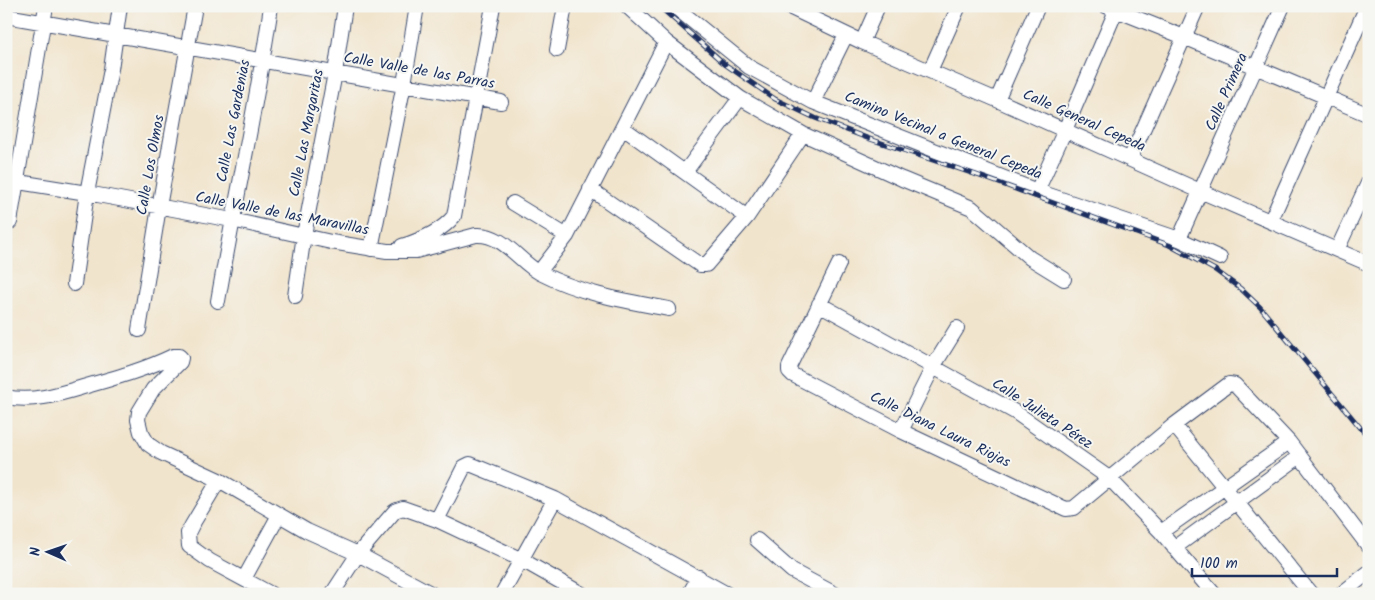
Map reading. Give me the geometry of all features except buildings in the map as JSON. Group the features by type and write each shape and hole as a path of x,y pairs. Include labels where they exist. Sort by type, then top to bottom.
{"street":[{"path":"10,222 11,181 46,6"},
{"path":"74,284 87,193 98,144 120,6"},
{"name":"Calle Los Olmos","path":"139,330 159,206 196,6"},
{"name":"Calle Las Gardenias","path":"218,301 263,60 270,6"},
{"name":"Calle Las Margaritas","path":"296,296 304,235 335,73 345,6"},
{"path":"371,249 404,84 417,6"},
{"path":"387,251 417,242 450,221 454,216 492,6"},
{"path":"557,50 565,6"},
{"name":"Camino Vecinal a General Cepeda","path":"674,6 749,67 813,102 1037,191 1179,239 1220,258"},
{"path":"862,42 878,6"},
{"path":"930,72 959,6"},
{"path":"997,100 1038,6"},
{"path":"1130,160 1198,6"},
{"name":"Calle Primera","path":"1179,239 1283,6"},
{"path":"1271,220 1367,6"},
{"name":"Calle General Cepeda","path":"790,7 846,35 1369,264"},
{"path":"633,8 666,42 740,98 803,134 902,179 972,208 1030,258 1064,279"},
{"path":"1037,191 1065,130 1113,8 1369,115"},
{"name":"Calle Valle de las Parras","path":"6,16 501,102"},
{"path":"813,102 846,35"},
{"path":"539,272 566,236 666,42"},
{"path":"685,172 740,98"},
{"path":"623,128 747,217"},
{"path":"590,189 700,265 706,265 747,217 803,134"},
{"name":"Calle Valle de las Maravillas","path":"11,181 159,206 387,251 416,251 485,234 494,238 539,272 586,292 669,309"},
{"path":"1337,250 1369,181"},
{"path":"513,203 566,236"},
{"path":"819,304 839,264"},
{"name":"Calle Julieta Pérez","path":"819,304 1015,412 1109,478 1161,532 1214,594"},
{"name":"Calle Diana Laura Riojas","path":"819,304 788,367 793,375 901,431 1066,509 1074,508 1109,478"},
{"path":"901,431 933,367 957,328"},
{"path":"6,397 31,399 66,392 119,378 173,356 179,356 181,358 180,362 154,388 139,412 138,420 141,432 148,444 160,453 220,480 307,531 358,554 432,594"},
{"path":"1109,478 1174,425 1230,384 1235,384 1289,442 1369,547"},
{"path":"1174,425 1311,594"},
{"path":"1161,532 1289,442"},
{"path":"1174,548 1300,456"},
{"path":"437,520 464,467 470,464 556,499 727,594"},
{"path":"220,480 188,533 190,546 196,552 271,594"},
{"path":"502,594 556,499"},
{"path":"332,594 358,554 397,510 403,508 437,520 522,560 582,594"},
{"path":"244,579 279,515"},
{"path":"757,540 792,571 835,594"},
{"path":"1341,594 1369,572"},
{"path":"689,594 699,577"}],"railway":[{"path":"659,6 726,65 775,99 815,118 1169,245 1215,270 1241,289 1260,307 1369,438"}]}
